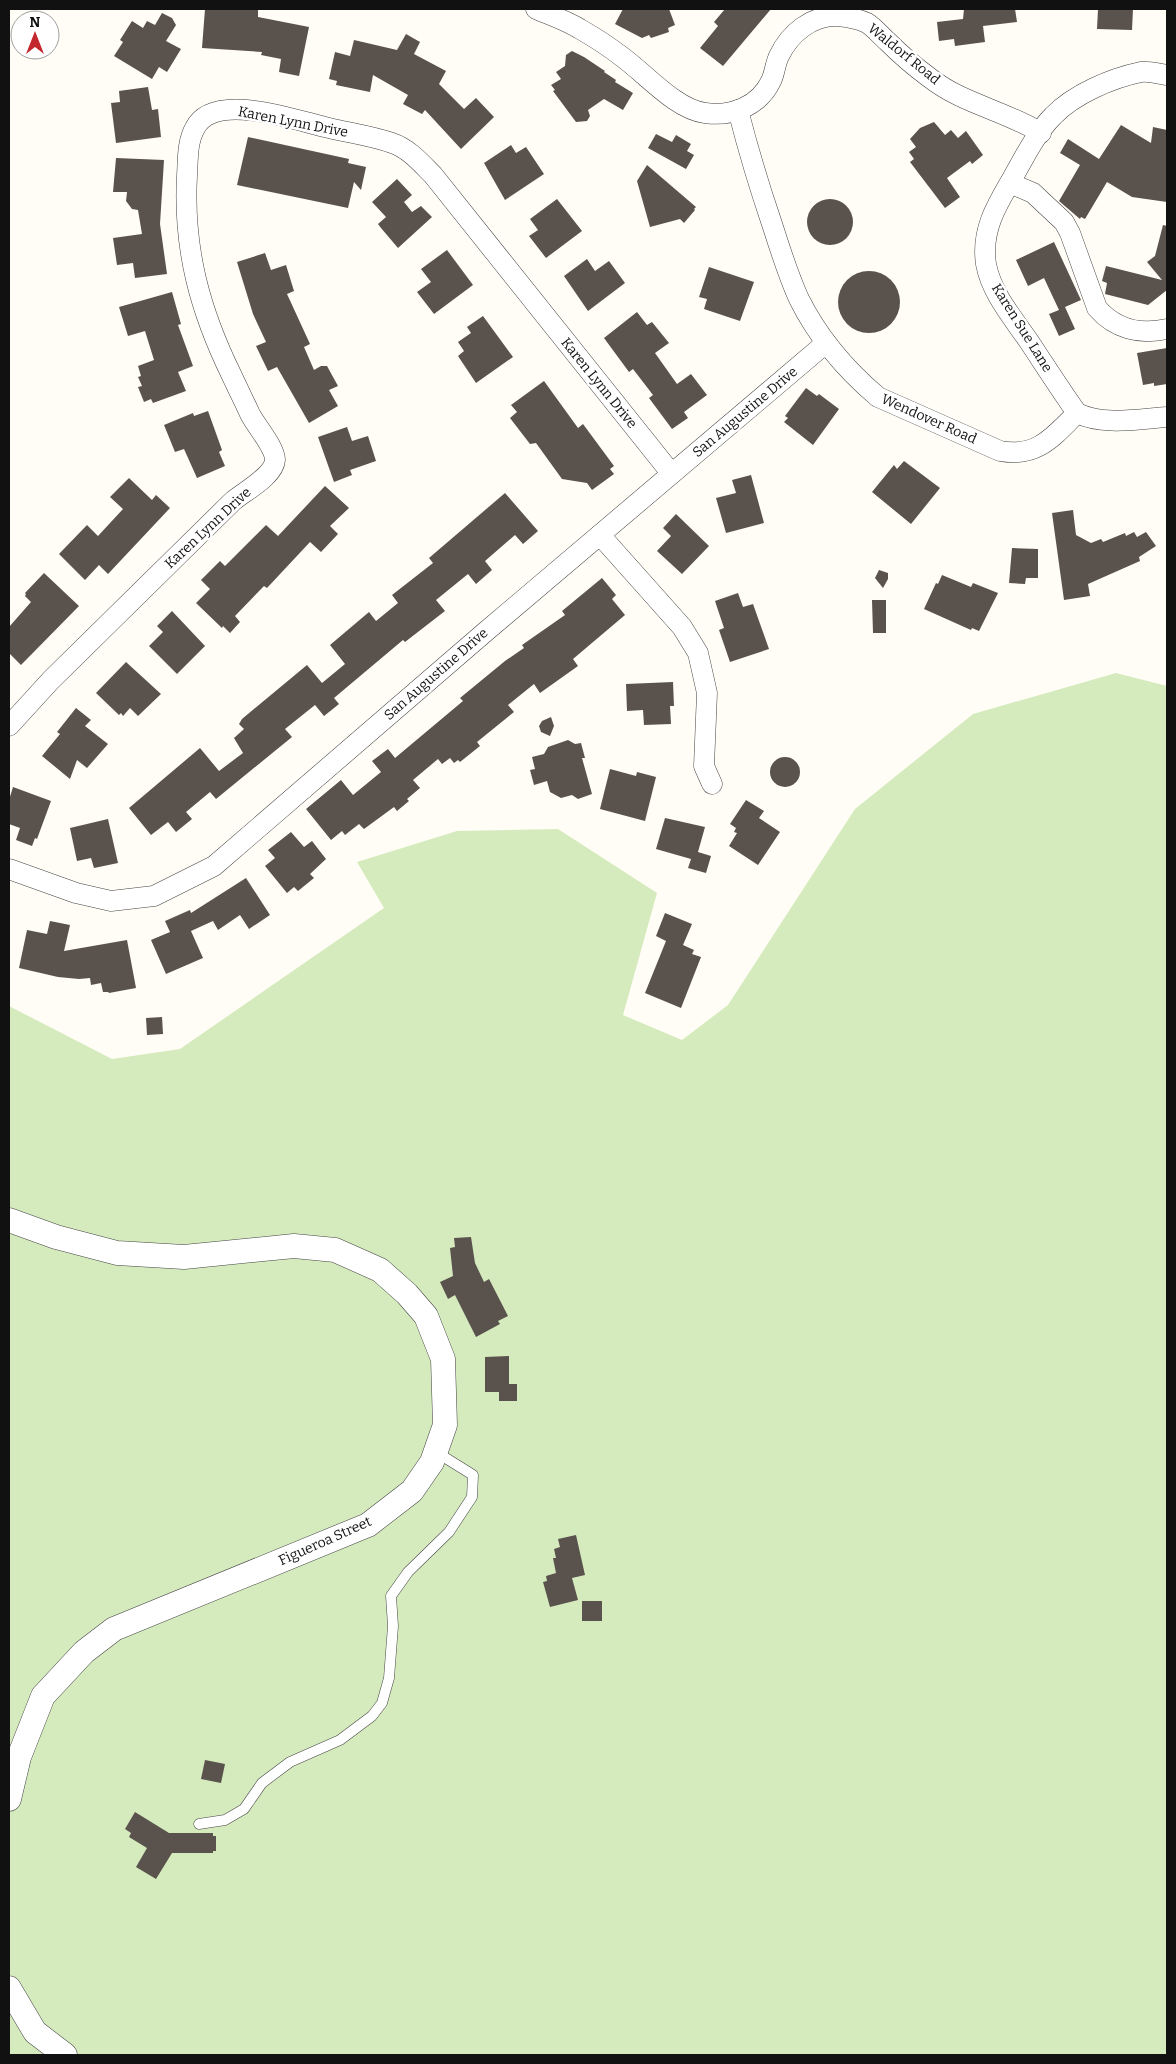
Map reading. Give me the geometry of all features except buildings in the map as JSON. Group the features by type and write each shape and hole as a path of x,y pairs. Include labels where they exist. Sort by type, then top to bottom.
{"street":[{"name":"Waldorf Road","path":"536,9 579,28 622,56 677,101 689,108 704,113 724,113 738,110 755,102 771,80 785,44 797,30 809,22 822,17 837,16 867,23 931,79 976,105 1016,119 1041,133"},
{"name":"Karen Sue Lane","path":"1077,413 1004,305 990,278 986,264 985,245 988,226 1010,182 1041,133 1052,116 1065,105 1099,86 1143,72 1167,75"},
{"name":"Karen Lynn Drive","path":"9,726 51,680 233,501 267,476 273,469 275,460 273,450 251,415 211,330 192,267 186,195 190,142 195,127 205,115 220,109 239,109 263,113 393,143 415,157 433,175 671,473"},
{"name":"Wendover Road","path":"738,110 754,170 800,300 826,343 862,383 878,396 1000,451 1013,453 1026,452 1039,447 1054,436 1077,413"},
{"path":"1010,182 1033,193 1064,222 1070,233 1097,308 1105,317 1117,325 1134,330 1146,332 1167,330"},
{"name":"San Augustine Drive","path":"9,869 76,893 111,902 154,896 182,884 214,866 671,473 826,343"},
{"path":"1077,413 1092,419 1121,420 1167,417"},
{"path":"600,535 682,627 698,652 707,693 704,766 712,784"},
{"name":"Figueroa Street","path":"9,1220 56,1236 117,1253 184,1258 294,1246 335,1250 380,1270 407,1294 426,1316 443,1359 445,1425 432,1462 412,1491 368,1524 114,1629 84,1652 44,1696 19,1757 9,1799"},
{"path":"9,1988 35,2032 65,2055"}],"lane":[{"path":"199,1824 225,1820 244,1809 262,1783 290,1762 340,1740 372,1716 382,1703 389,1678 393,1626 391,1596 408,1572 449,1532 472,1497 473,1475 436,1452"}],"green space":[{"path":"1116,673 1167,686 1167,2055 9,2055 9,1006 112,1059 180,1049 384,908 357,862 457,831 558,829 657,893 623,1015 682,1040 728,1005 855,809 973,714"}]}
